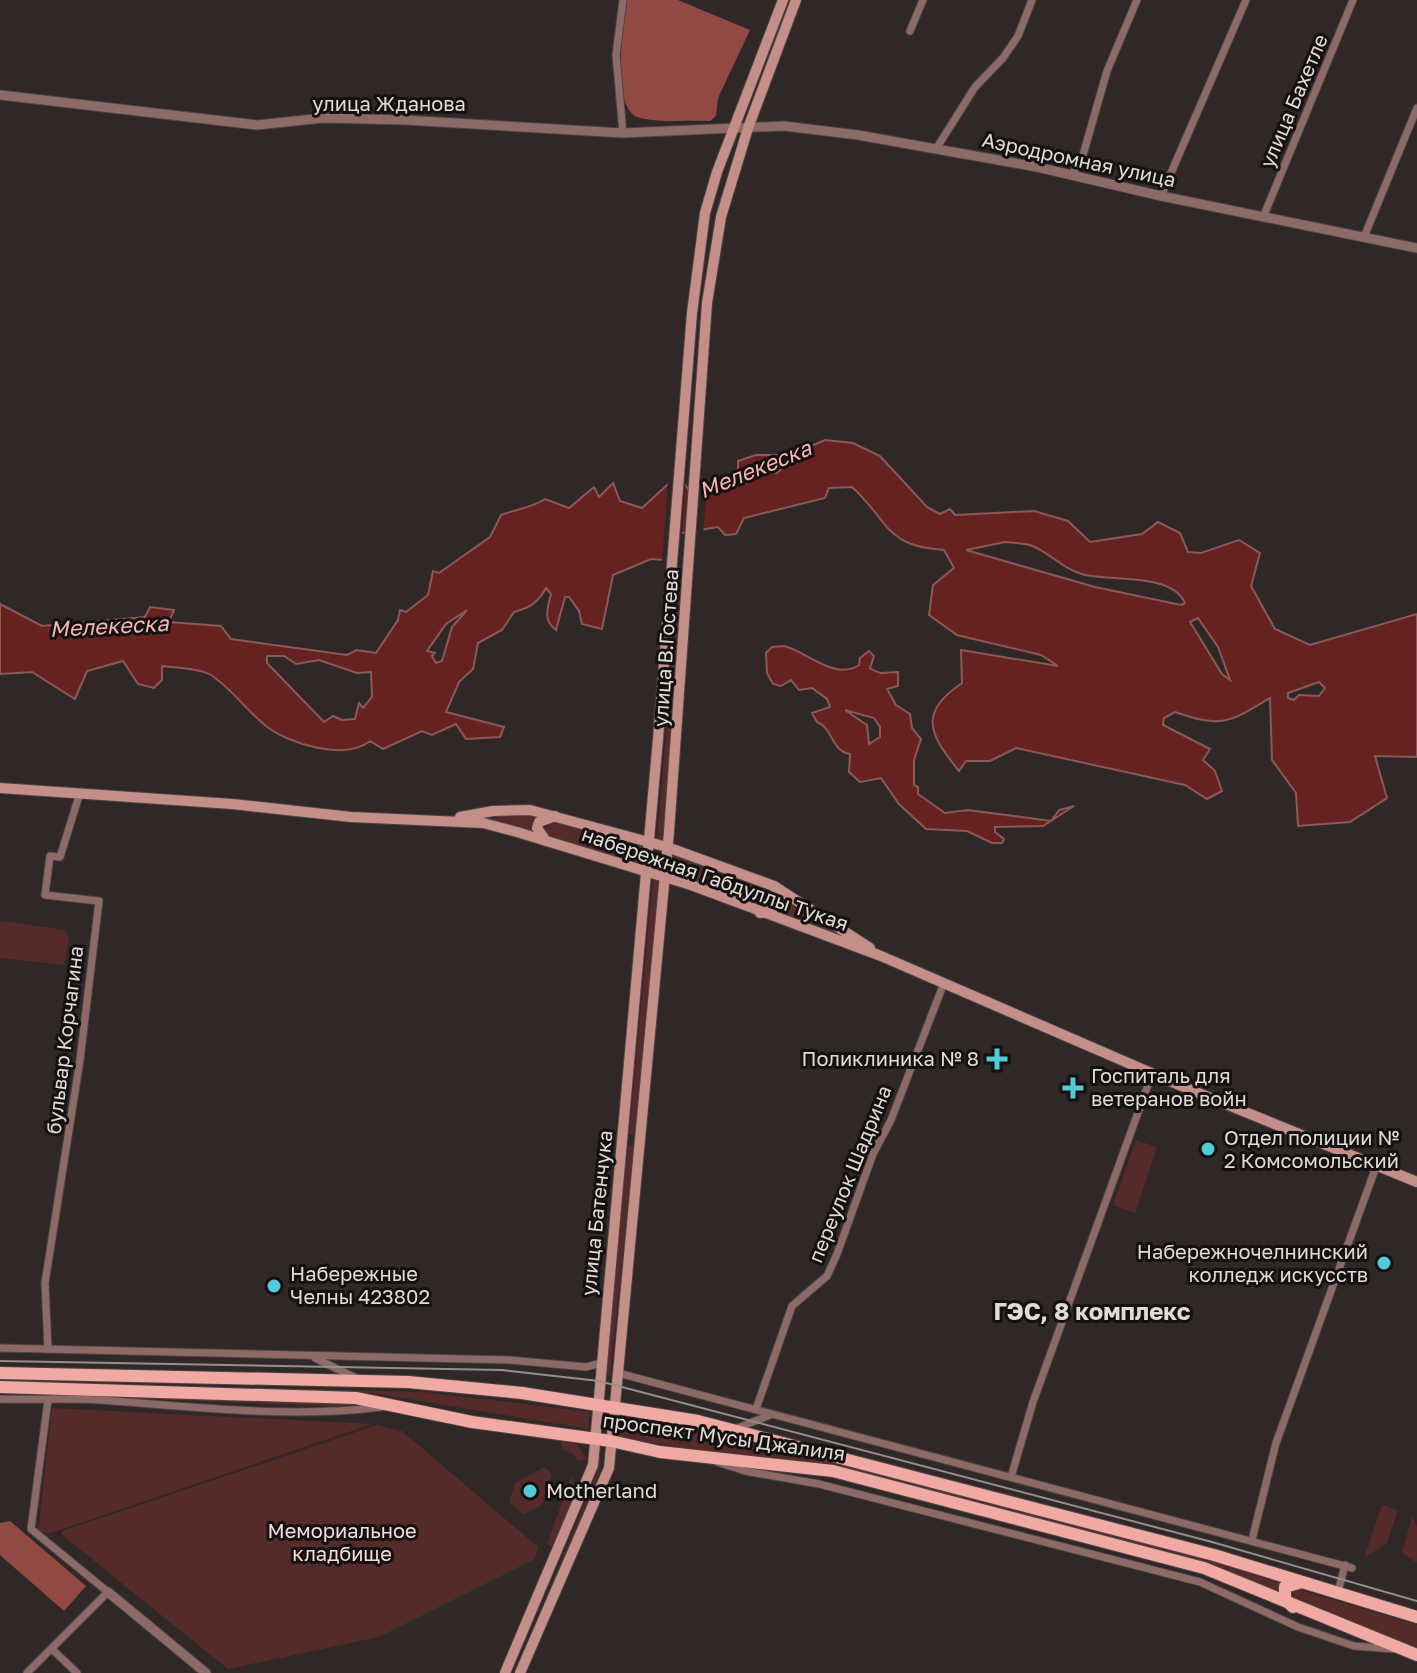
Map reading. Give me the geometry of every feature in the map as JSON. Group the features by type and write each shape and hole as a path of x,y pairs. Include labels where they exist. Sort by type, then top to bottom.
{"main road":[{"name":"улица В.Гостева","path":"658,739 692,313 705,213 731,129 783,0"},
{"name":"улица В.Гостева","path":"669,832 698,466 707,303 721,217 748,128 796,0"},
{"name":"улица Батенчука","path":"505,1673 590,1474 658,739"},
{"name":"набережная Габдуллы Тукая","path":"0,788 483,823 665,876 881,956 1152,1074 1417,1182"},
{"name":"набережная Габдуллы Тукая","path":"442,821 518,810 557,815 667,847 774,886 881,956"},
{"path":"546,841 538,833 539,822 557,815"},
{"name":"улица Батенчука","path":"520,1673 609,1468 669,832"},
{"path":"758,913 770,912 776,907 774,886"},
{"path":"622,1145 632,1139 639,1149"},
{"name":"проспект Мусы Джалиля","path":"0,1373 408,1382 522,1393 735,1429 1305,1582 1417,1617"},
{"name":"проспект Мусы Джалиля","path":"0,1387 356,1398 472,1422 595,1438 708,1459 833,1471 1204,1568 1293,1607 1417,1655"},
{"path":"1293,1607 1285,1599 1285,1587 1305,1582"},
{"path":"533,1609 538,1619 545,1615"}],"street":[{"path":"623,0 616,55 623,133"},
{"path":"910,31 923,0"},
{"path":"936,149 975,87 1003,58 1018,36 1032,0"},
{"path":"1072,175 1083,155 1107,71 1137,0"},
{"path":"1161,196 1246,0"},
{"name":"улица Бахетле","path":"1264,215 1353,0"},
{"name":"улица Жданова","path":"0,95 257,125 323,118 623,133 731,129"},
{"path":"1364,237 1417,108"},
{"name":"Аэродромная улица","path":"731,129 784,126 936,149 1417,248"},
{"name":"бульвар Корчагина","path":"48,1349 46,1280 80,1060 99,901 45,895 50,856 60,857 79,796"},
{"name":"переулок Шадрина","path":"756,1409 792,1306 827,1276 837,1254 873,1154 891,1120 944,983"},
{"path":"1011,1477 1033,1402 1152,1074"},
{"path":"1252,1540 1276,1443 1377,1164"},
{"path":"0,1348 510,1360 586,1367 601,1363"},
{"path":"307,1355 364,1382"},
{"path":"618,1373 1348,1567 1338,1592"},
{"path":"0,1399 339,1410 401,1405"},
{"path":"48,1400 31,1529 206,1673"},
{"path":"735,1429 772,1414"},
{"path":"708,1459 745,1471 819,1484 1200,1582 1298,1627 1354,1646 1399,1649"},
{"path":"27,1673 108,1592"},
{"path":"52,1649 77,1673"}],"green space":[{"path":"678,589 681,589 663,842 657,839"},
{"path":"511,815 540,816 535,834 481,820"},
{"path":"553,822 646,846 643,865 548,837 544,830"},
{"path":"671,855 770,890 769,906 761,906 670,873"},
{"path":"653,878 659,880 636,1136 629,1134"},
{"path":"784,896 833,929 831,934 777,914 784,907"},
{"path":"4,921 64,930 69,938 64,965 0,958 0,923"},
{"path":"1136,1140 1157,1147 1135,1213 1113,1205"},
{"path":"628,1147 634,1147 610,1376 605,1375"},
{"path":"38,1382 425,1392 590,1412 588,1429 378,1394 38,1385"},
{"path":"0,1393 351,1404 346,1407"},
{"path":"52,1408 372,1424 51,1533 38,1532"},
{"path":"621,1417 817,1457 1207,1559 1279,1583 1278,1592 1203,1562 830,1464 707,1452 619,1437"},
{"name":"Мемориальное кладбище","path":"377,1425 402,1431 538,1547 535,1559 379,1637 228,1669 62,1535 62,1531"},
{"path":"562,1440 578,1445 587,1460 578,1461 572,1453 561,1450"},
{"path":"601,1448 599,1474 539,1615 597,1473"},
{"path":"544,1467 552,1474 541,1506 524,1514 509,1502 515,1483"},
{"path":"571,1477 581,1490 555,1549 547,1544"},
{"path":"1382,1505 1398,1510 1387,1543 1364,1558"},
{"path":"1412,1517 1417,1526 1417,1563 1402,1552"},
{"path":"1294,1588 1417,1625 1417,1648 1291,1600"}],"shaded area":[{"path":"626,0 678,0 750,30 718,98 716,116 710,121 648,120 630,112 621,84"},
{"path":"10,1521 86,1586 64,1611 0,1555 0,1523"}],"water":[{"name":"Мелекеска","path":"825,440 853,443 880,456 927,507 940,514 950,509 955,515 1034,511 1068,521 1090,542 1142,534 1158,522 1180,533 1188,552 1201,553 1239,540 1260,553 1251,586 1275,629 1310,645 1417,614 1417,757 1375,756 1387,798 1350,822 1298,826 1296,793 1272,760 1270,698 1234,718 1224,720 1203,720 1175,712 1164,718 1163,725 1210,749 1203,760 1215,771 1222,791 1207,799 1185,785 1016,748 990,761 966,761 959,771 941,746 933,724 939,704 962,683 961,650 1058,666 1041,655 957,635 929,615 933,585 954,568 944,550 924,548 899,538 852,487 829,488 825,498 744,518 736,534 725,535 718,527 675,534 676,561 651,559 613,575 602,629 582,624 579,611 569,597 565,597 556,630 547,618 551,594 546,588 533,604 514,612 502,630 478,643 473,669 459,682 446,712 504,727 500,737 466,739 456,724 432,735 422,731 383,749 370,741 359,747 332,750 302,744 276,733 219,681 200,671 162,666 162,680 154,688 138,684 123,661 87,671 75,699 32,672 0,674 0,604 42,626 145,617 150,607 174,610 169,622 221,626 231,639 347,655 357,650 376,653 398,620 400,610 406,612 428,595 433,571 439,573 490,537 501,515 545,499 569,508 594,487 599,497 613,483 620,501 642,508 679,474 689,491 705,490 727,481 738,469 738,461 756,455 779,455 777,459 763,461 759,466 764,472 777,473 787,464 790,455","holes":["1005,542 1030,545 1077,573 1155,583 1178,593 1185,603 1181,605 1095,587 966,550","467,610 452,627 442,661 436,663 432,656 435,653 427,651 446,624","1198,618 1218,647 1230,680 1222,674 1190,622","267,656 284,656 296,664 319,660 357,673 371,672 372,697 363,708 359,703 355,719 342,720 333,716 324,722 267,663","1319,682 1325,688 1319,696 1288,698 1288,693"]},
{"path":"772,647 793,649 841,670 859,665 860,658 869,651 874,656 870,668 880,673 898,672 898,686 887,689 896,705 910,714 912,728 921,739 914,760 914,785 918,787 918,794 945,813 968,810 1051,821 1043,826 995,827 995,832 1004,839 1002,843 992,843 967,831 926,829 899,804 881,778 860,782 849,772 850,754 839,749 812,713 830,707 827,699 812,688 799,690 791,680 781,686 773,684 767,673 766,653","holes":["845,710 874,718 880,727 880,737 869,744 867,725"]},
{"path":"1074,806 1051,821 1059,810"}],"pier":[{"path":"677,471 686,478 680,562 662,564 668,479"},
{"path":"689,484 691,487 707,486 703,534 685,536"}],"tram line":[{"path":"0,1361 502,1370 599,1381 1212,1542 1417,1601"}],"place":[{"name":"Поликлиника № 8","path":"997,1059"},
{"name":"Госпиталь для ветеранов войн","path":"1073,1088"},
{"name":"Отдел полиции № 2 Комсомольский","path":"1208,1149"},
{"name":"Набережночелнинский колледж искусств","path":"1384,1263"},
{"name":"Набережные Челны 423802","path":"274,1286"},
{"name":"Motherland","path":"530,1491"}],"district":[{"name":"ГЭС, 8 комплекс","path":"1092,1312"}]}
